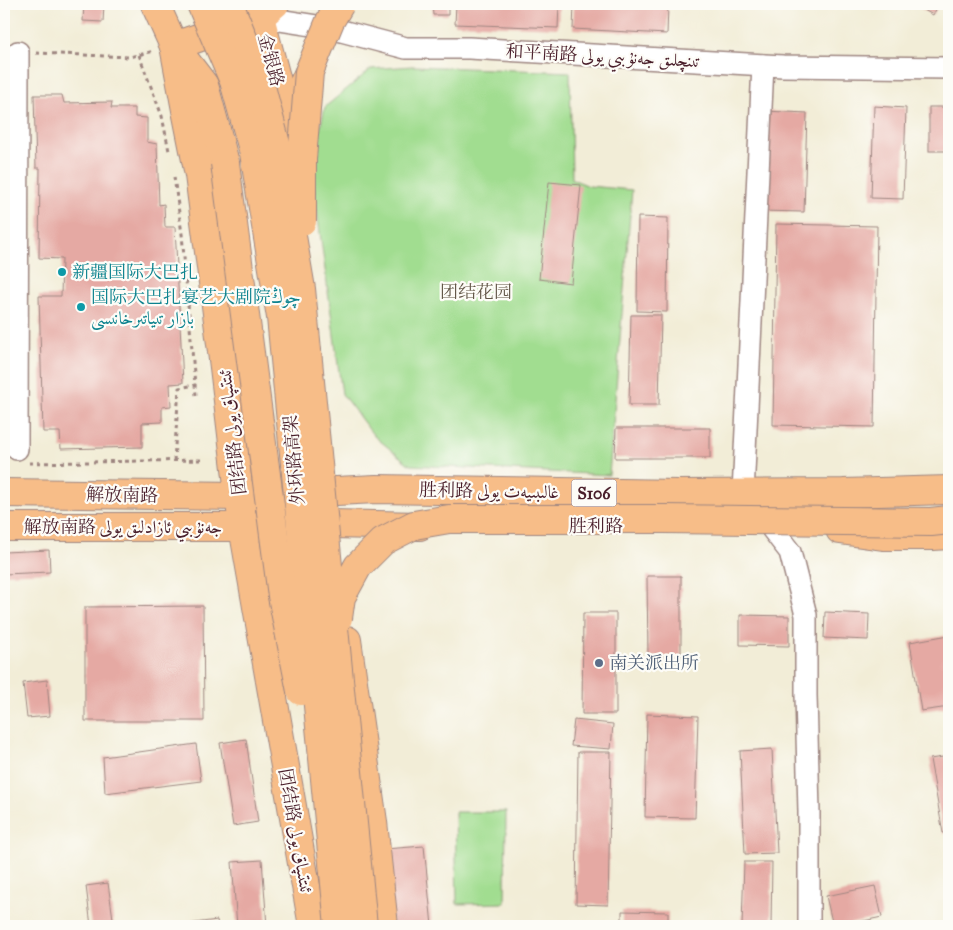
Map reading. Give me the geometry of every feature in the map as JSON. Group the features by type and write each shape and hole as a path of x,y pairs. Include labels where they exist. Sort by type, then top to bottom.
{"main road":[{"path":"155,4 174,46 204,85 225,163 282,596 330,835"},
{"name":"外环路高架","path":"201,4 234,81 254,153 281,317 339,926"},
{"name":"外环路高架","path":"229,4 258,75 276,148 299,280 363,926"},
{"path":"303,312 302,159 308,72 330,21 349,4"},
{"path":"174,46 262,8"},
{"name":"金银路","path":"262,8 287,119"},
{"path":"335,16 287,119 302,335 332,524 373,822 384,926"},
{"name":"团结路 ئىتتىپاق يولى","path":"174,46 200,175 243,527 312,926"},
{"name":"胜利路 غالىبىيەت يولى","path":"239,496 376,489 678,494 949,490"},
{"name":"解放南路","path":"4,493 239,496"},
{"path":"338,667 336,632 341,597 358,566 383,541 414,525 449,519 931,522 949,520"},
{"name":"胜利路","path":"243,527 332,524 388,526 769,525 808,526 883,536 933,536 949,534"},
{"name":"解放南路 جەنۇبىي ئازادلىق يولى","path":"4,528 243,527"}],"street":[{"name":"和平南路 تىنچلىق جەنۇبىي يولى","path":"262,8 335,16 406,48 469,48 763,64 949,68"},
{"path":"17,448 10,323 11,206 18,52"},
{"path":"743,494 763,64"},
{"path":"769,525 790,552 806,615 809,812 808,926"}],"path":[{"path":"18,52 130,57 174,46"},
{"path":"139,54 162,116 171,158"},
{"path":"174,175 182,234 196,395"},
{"path":"174,461 179,388 195,385"},
{"path":"17,448 17,463 201,460"}],"green space":[{"name":"团结花园","path":"413,66 570,72 572,179 589,186 632,190 609,475 410,465 374,436 342,394 311,167 325,107 371,69"},
{"path":"455,812 506,812 505,903 457,904"}],"building":[{"path":"84,4 104,4 103,22 83,21"},
{"path":"432,4 448,4 448,15 433,15"},
{"path":"456,4 559,4 558,28 455,24"},
{"path":"574,4 668,6 667,34 573,29"},
{"path":"913,4 939,4 933,15"},
{"path":"34,95 62,95 64,103 112,102 111,108 135,108 135,117 147,118 147,142 157,144 159,205 164,204 165,227 175,227 183,383 170,384 171,406 162,407 162,422 142,423 142,447 61,449 60,432 43,432 39,296 61,296 62,259 39,258 40,168 36,168"},
{"path":"874,106 906,108 903,199 871,198"},
{"path":"929,107 949,107 949,151 929,151"},
{"path":"765,111 807,113 804,212 761,211"},
{"path":"549,182 581,185 571,283 539,279"},
{"path":"638,217 668,218 667,312 637,311"},
{"path":"776,224 877,226 874,427 773,425"},
{"path":"9,267 10,287 4,287 4,268"},
{"path":"631,315 661,315 659,405 629,405"},
{"path":"616,428 710,428 710,458 615,458"},
{"path":"49,550 50,572 4,574 4,552"},
{"path":"647,576 681,576 681,656 648,657"},
{"path":"203,606 204,721 85,721 85,607"},
{"path":"825,612 869,614 868,640 824,638"},
{"name":"南关派出所","path":"583,613 616,613 616,714 582,714"},
{"path":"740,615 789,616 789,646 740,645"},
{"path":"949,635 949,707 921,711 910,642"},
{"path":"47,680 50,716 27,718 23,683"},
{"path":"647,714 698,716 695,818 645,817"},
{"path":"574,720 613,724 611,749 571,746"},
{"path":"246,739 258,822 233,826 220,743"},
{"path":"196,744 201,781 105,793 103,757"},
{"path":"772,749 777,853 745,854 740,751"},
{"path":"578,752 611,752 608,905 576,904"},
{"path":"949,756 949,832 943,833 930,759"},
{"path":"424,846 432,926 392,926 385,849"},
{"path":"262,860 267,926 237,926 232,862"},
{"path":"744,862 772,862 771,926 742,926"},
{"path":"108,883 114,926 91,926 86,886"},
{"path":"875,886 882,917 833,926 826,896"},
{"path":"622,911 668,912 668,926 622,926"},
{"path":"217,920 218,926 180,926 180,925"}],"place":[{"name":"新疆国际大巴扎","path":"62,272"},
{"name":"国际大巴扎宴艺大剧院چوڭ بازار تىياتىرخانىسى","path":"81,307"},
{"name":"南关派出所","path":"599,663"}]}
